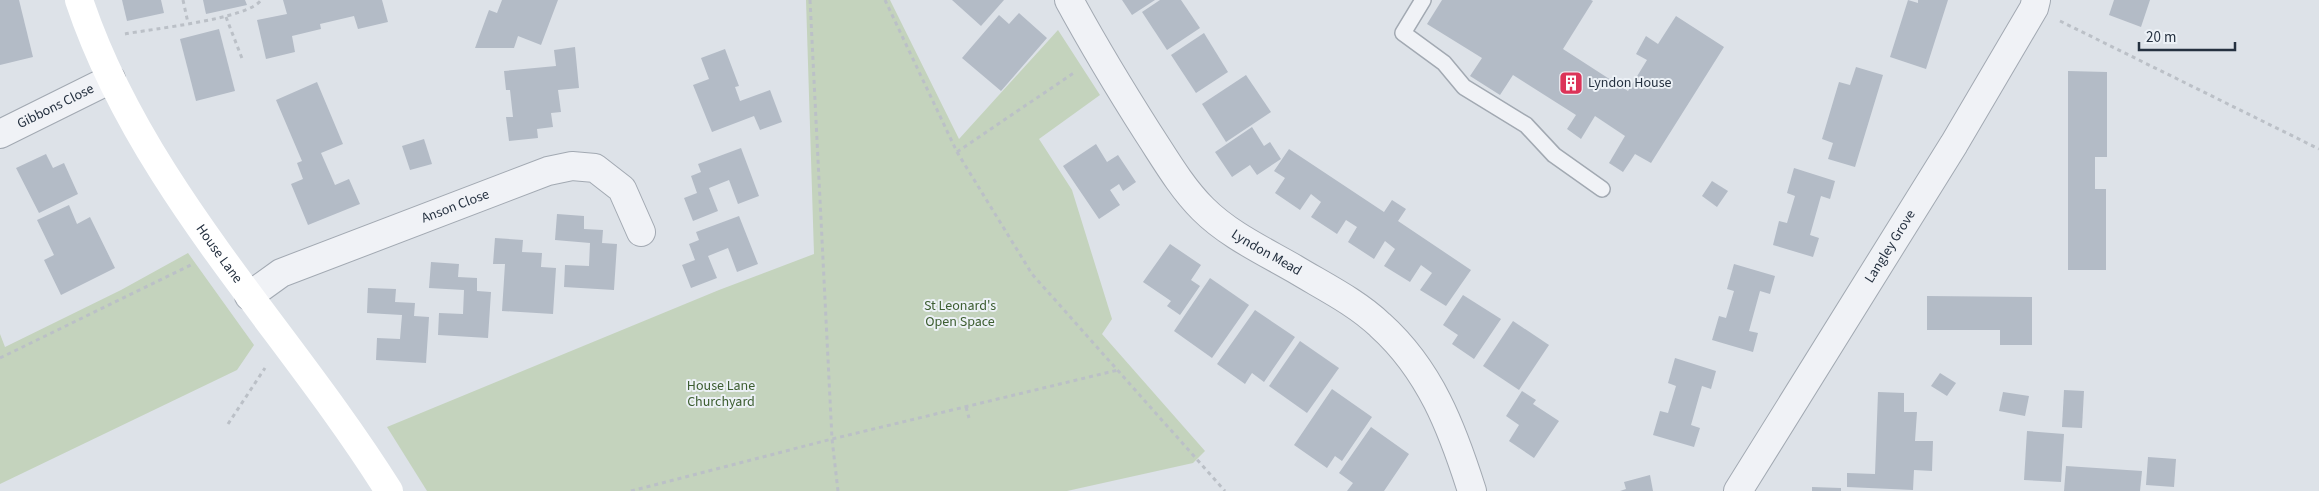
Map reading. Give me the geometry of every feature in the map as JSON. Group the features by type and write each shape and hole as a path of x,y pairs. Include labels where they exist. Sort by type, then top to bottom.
{"street":[{"name":"House Lane","path":"79,0 92,40 111,80 167,178 249,296 359,444 389,491"},
{"name":"Lyndon Mead","path":"1069,0 1099,56 1180,182 1204,210 1236,234 1353,304 1380,324 1405,350 1432,389 1456,440 1472,491"},
{"name":"Langley Grove","path":"1738,491 1954,144 2035,4"},
{"name":"Gibbons Close","path":"0,134 111,80"},
{"name":"Anson Close","path":"249,296 282,273 548,171 572,166 595,168 622,189 641,232"}],"lane":[{"path":"1423,0 1404,33 1444,62 1464,87 1526,125 1554,154 1602,189"}],"path":[{"path":"182,0 188,23"},
{"path":"92,40 226,17 257,6 261,0"},
{"path":"810,0 832,439 838,491"},
{"path":"885,0 957,152 1032,274 1225,491"},
{"path":"2035,4 2319,148"},
{"path":"226,17 243,61"},
{"path":"957,152 1099,56"},
{"path":"0,358 218,251"},
{"path":"228,424 284,342"},
{"path":"632,491 832,439 1118,370"},
{"path":"966,407 969,418"}],"green space":[{"name":"St Leonard's Open Space","path":"806,0 890,0 959,139 1058,30 1100,95 1039,139 1072,190 1112,319 1102,334 1205,451 1193,463 1067,491 427,491 387,427 719,290 814,254"},
{"path":"188,253 254,345 237,370 0,484 0,334 5,347 121,290"}],"building":[{"path":"0,0 19,0 33,57 0,65"},
{"path":"122,0 161,0 164,13 127,21"},
{"path":"203,0 245,0 247,5 206,14"},
{"path":"283,0 382,0 388,22 358,29 354,16 320,24 321,29 292,36 295,52 266,59 257,20 287,14"},
{"path":"502,0 558,0 541,45 518,36 514,48 475,48 489,10 497,13"},
{"path":"952,0 1004,0 981,26"},
{"path":"1122,0 1155,0 1132,15"},
{"path":"1160,0 1181,0 1200,28 1167,50 1142,12"},
{"name":"Lyndon House","path":"1442,0 1591,0 1593,1 1563,49 1628,91 1647,60 1636,54 1646,36 1658,44 1676,16 1724,47 1651,163 1635,154 1623,172 1609,163 1625,136 1595,116 1581,139 1567,129 1576,115 1513,75 1500,95 1470,76 1482,58 1427,24"},
{"path":"1908,0 1918,3 1918,0 1948,0 1926,69 1890,57"},
{"path":"2114,0 2150,0 2141,27 2109,15"},
{"path":"1019,13 1047,38 1001,91 962,58 999,15 1009,24"},
{"path":"219,29 235,91 196,101 180,39"},
{"path":"1204,33 1228,72 1196,93 1171,55"},
{"path":"575,47 579,88 558,90 561,112 551,113 553,127 537,129 538,138 509,141 506,117 513,117 510,90 506,90 504,71 556,66 554,50"},
{"path":"725,49 739,86 735,87 740,101 770,90 782,122 760,130 754,116 712,132 693,85 709,79 701,58"},
{"path":"1856,67 1883,75 1855,167 1828,159 1833,143 1822,139 1839,82 1850,85"},
{"path":"2068,71 2107,72 2107,157 2095,157 2095,189 2106,189 2106,270 2068,270"},
{"path":"1246,75 1271,112 1226,142 1202,104"},
{"path":"317,82 343,144 321,153 335,185 349,179 360,204 308,225 291,184 303,179 297,163 302,161 276,100"},
{"path":"1252,127 1264,146 1270,142 1281,159 1257,175 1250,165 1232,177 1215,152"},
{"path":"424,139 432,164 410,170 402,146"},
{"path":"1096,144 1107,162 1118,155 1136,182 1123,191 1119,184 1110,190 1120,205 1099,219 1063,166"},
{"path":"741,148 759,196 738,204 729,180 709,188 718,211 693,221 684,198 697,193 691,176 701,172 698,164"},
{"path":"1289,149 1384,212 1392,200 1406,209 1398,221 1471,270 1446,306 1420,290 1432,273 1421,265 1410,282 1384,266 1395,249 1385,241 1374,259 1348,242 1357,227 1346,220 1337,234 1311,217 1321,202 1311,194 1300,210 1275,193 1285,178 1274,171"},
{"path":"46,154 53,168 64,163 78,194 39,213 16,168"},
{"path":"1794,168 1835,181 1830,199 1821,196 1810,235 1819,238 1813,257 1773,245 1779,221 1787,223 1795,196 1787,193"},
{"path":"1712,181 1728,191 1717,207 1702,196"},
{"path":"69,205 77,224 90,217 115,268 61,295 44,260 54,255 37,220"},
{"path":"557,214 584,216 584,229 603,230 602,243 617,244 614,290 564,287 565,265 589,266 590,243 555,240"},
{"path":"739,216 758,264 737,272 728,248 708,256 717,278 691,288 682,265 695,260 689,244 699,240 696,232"},
{"path":"495,238 523,240 522,252 542,253 541,267 556,268 553,314 502,311 505,264 493,264"},
{"path":"1170,244 1201,265 1191,280 1200,286 1180,315 1167,306 1171,301 1143,282"},
{"path":"431,262 459,264 458,277 477,278 477,291 491,292 488,338 438,335 439,313 463,314 464,290 429,288"},
{"path":"1734,264 1775,276 1770,294 1760,291 1749,331 1758,333 1753,352 1712,340 1719,316 1726,318 1734,291 1727,289"},
{"path":"1210,278 1249,305 1212,358 1174,331"},
{"path":"368,288 396,289 395,302 415,303 414,316 429,317 426,363 376,360 377,338 400,339 402,315 367,313"},
{"path":"1463,295 1501,319 1474,359 1452,344 1458,335 1443,325"},
{"path":"1927,296 2032,297 2032,345 2000,345 2000,330 1927,330"},
{"path":"1255,310 1295,337 1264,382 1252,373 1245,384 1217,364"},
{"path":"1513,321 1549,345 1519,390 1483,366"},
{"path":"1300,341 1339,368 1307,413 1269,386"},
{"path":"1675,358 1716,371 1711,389 1702,386 1691,425 1700,428 1694,447 1653,435 1660,411 1668,413 1676,386 1668,383"},
{"path":"1940,373 1956,383 1947,396 1931,386"},
{"path":"1332,389 1372,417 1342,461 1335,456 1327,468 1294,445"},
{"path":"2064,390 2084,391 2082,428 2062,427"},
{"path":"1522,391 1536,400 1533,404 1559,421 1534,458 1509,441 1519,425 1506,416"},
{"path":"1878,392 1904,393 1904,412 1917,412 1915,441 1933,441 1932,471 1914,470 1913,490 1847,487 1847,473 1875,474"},
{"path":"2003,392 2029,396 2025,416 1999,411"},
{"path":"1371,427 1409,454 1384,491 1347,491 1353,483 1339,473"},
{"path":"2027,431 2064,434 2061,482 2024,480"},
{"path":"2148,457 2176,459 2174,487 2146,485"},
{"path":"2066,466 2142,471 2140,491 2064,491"},
{"path":"1650,475 1653,491 1620,491 1626,489 1624,482"},
{"path":"1812,487 1841,488 1841,491 1812,491"}],"place":[{"name":"Lyndon House","path":"1571,83"}],"park label":[{"name":"House Lane Churchyard","path":"721,394"}]}
